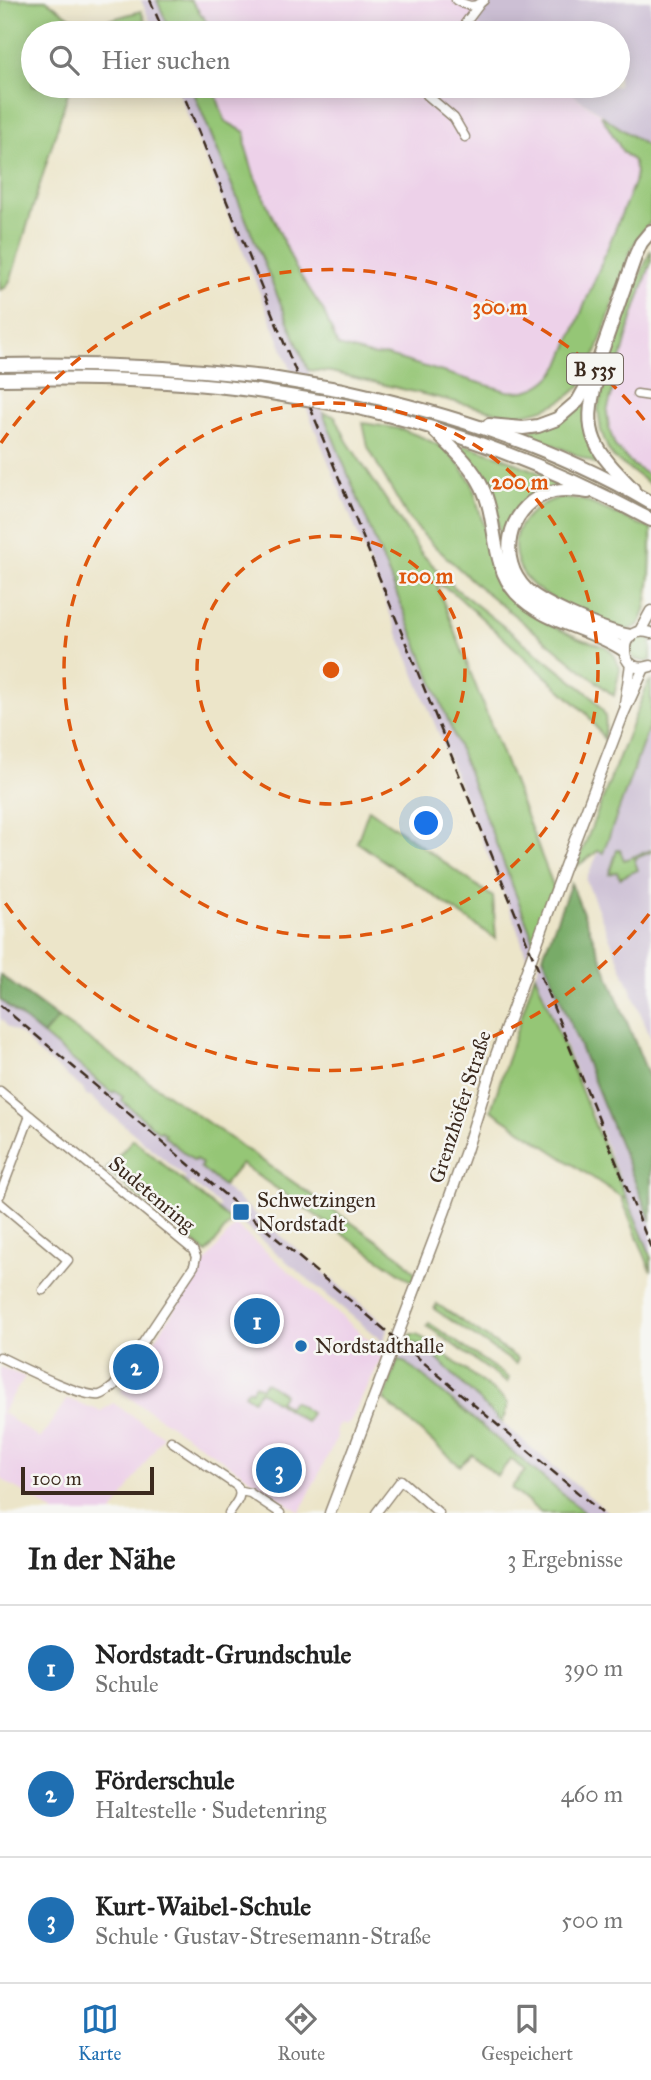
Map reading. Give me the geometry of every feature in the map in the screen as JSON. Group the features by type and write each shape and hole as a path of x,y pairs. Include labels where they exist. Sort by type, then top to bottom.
{"highway":[{"name":"B 535","path":"472,424 523,428 538,426 557,419 572,408 592,378 636,254 651,231"},
{"name":"B 535","path":"647,501 602,456 593,438 590,410 631,280 639,259 651,240"},
{"name":"B 535","path":"0,365 184,369 265,377 343,390 425,409 472,424 571,462 647,501"},
{"path":"0,379 121,380 219,386 349,406 403,418 514,456 605,496 651,520"},
{"path":"432,427 463,457 483,488 489,505 501,568 513,590 538,611 624,650"},
{"path":"605,496 584,491 559,490 533,500 513,524 509,539 512,566 517,578 527,590 543,600 617,634 635,634"}],"street":[{"path":"456,0 466,5 482,3"},
{"path":"468,21 482,3"},
{"path":"430,98 454,118 465,137"},
{"path":"637,394 651,396"},
{"path":"631,664 624,650 651,611"},
{"path":"635,634 651,633"},
{"name":"Grenzhöfer Straße","path":"330,1513 440,1224 495,1058 624,712 648,668 631,664 624,712"},
{"path":"0,1091 30,1116 0,1195"},
{"name":"Sudetenring","path":"0,1357 79,1392 99,1395 108,1392 195,1263 196,1257 193,1250 30,1116"},
{"path":"0,1203 68,1260 43,1290"},
{"path":"171,1441 280,1513"},
{"path":"376,1513 401,1480 439,1513"},
{"path":"229,1513 241,1496 239,1488"}],"shaded area":[{"path":"141,0 157,0 166,21 150,21"},
{"path":"191,0 651,0 630,55 630,21 206,21"},
{"path":"486,0 651,0 651,149 578,98 630,98 630,21 470,20"},
{"path":"181,98 196,98 308,370 534,941 527,958 515,922"},
{"path":"217,98 578,98 601,115 623,152 633,161 636,172 634,183 560,365 552,378 535,389 521,393 507,391 385,355 375,356 338,346 323,310 295,267 254,175 246,148 245,132 225,121"},
{"path":"651,262 651,477 615,446 607,412 631,322"},
{"path":"651,721 651,1039 586,880 599,851 603,852"},
{"path":"542,956 651,1224 651,1256 536,974"},
{"path":"0,1000 112,1092 123,1098 121,1100 159,1132 161,1130 164,1136 193,1161 196,1159 202,1164 200,1167 388,1327 383,1342 242,1224 234,1218 232,1221 218,1209 220,1206 191,1182 189,1184 184,1180 186,1178 93,1097 86,1095 83,1089 35,1050 23,1036 8,1027 0,1018"},
{"path":"235,1225 384,1353 350,1422 346,1425 340,1423 336,1429 337,1437 300,1512 121,1392 204,1264"},
{"path":"405,1341 424,1346 502,1423 609,1513 585,1513 400,1360"},
{"path":"0,1367 25,1377 2,1412 40,1439 67,1399 101,1411 113,1403 163,1436 112,1513 55,1513 0,1478"}],"green space":[{"path":"0,0 46,0 76,21 21,21 21,98 66,98 11,279 5,288 0,290"},
{"path":"157,0 191,0 206,21 166,21"},
{"path":"141,11 145,21 105,21"},
{"path":"196,98 217,98 225,121 245,132 246,148 254,175 295,267 323,310 338,346 375,356 385,355 515,392 538,387 550,378 560,365 634,183 636,172 633,161 623,152 601,115 651,149 651,222 640,234 626,262 608,319 584,380 563,400 546,408 510,415 331,372 308,370"},
{"path":"651,250 651,262 631,322 607,412 615,446 633,465 651,477 651,485 614,458 601,431 598,408 613,350 632,294"},
{"path":"586,398 604,466 603,467 527,433"},
{"path":"323,413 335,416 347,441 422,554 455,588 589,694 604,714 604,739 587,714 453,592 436,583 554,888 534,941 444,710"},
{"path":"363,423 401,429 424,438 444,448 459,464 472,483 493,561 503,582 531,612 550,625 607,647 615,656 620,669 614,696 477,585 408,518 368,447"},
{"path":"465,445 500,456 567,485 537,494 519,509 508,530 507,558 514,576 527,592 563,615 621,640 620,643 548,611 528,598 519,588 503,552 490,492 480,472 462,449"},
{"path":"558,498 583,500 651,529 648,591 644,614 636,627 621,630 603,624 541,592 525,577 515,552 518,530 527,516"},
{"path":"640,637 651,639 651,660 647,662 634,659 631,653 632,644"},
{"path":"651,681 651,721 603,853 598,851 576,867 648,683"},
{"path":"369,809 493,897 496,939 357,842"},
{"path":"617,850 620,850 624,860 651,852 634,859 638,870 620,878 617,872 609,874"},
{"path":"571,883 651,1082 651,1221 543,956"},
{"path":"535,974 626,1197 623,1198 491,1110"},
{"path":"0,975 58,1018 43,1035 0,1000"},
{"path":"58,1018 402,1258 415,1273 414,1283 241,1164 223,1186 200,1167 202,1164 196,1159 194,1161 164,1136 165,1134 121,1100 123,1097 114,1091 112,1093 43,1035"},
{"path":"133,1139 231,1221 207,1253 106,1170"},
{"path":"627,1198 651,1256 651,1271 622,1199"},
{"path":"437,1304 518,1359 516,1364 434,1309"},
{"path":"429,1323 509,1378 507,1383 427,1326"},
{"path":"412,1334 417,1334 503,1398 508,1405 502,1423 424,1346 405,1341"},
{"path":"398,1359 408,1364 585,1513 541,1513 511,1488 525,1471 511,1459 497,1476 472,1454 460,1466 384,1400"},
{"path":"266,1382 284,1394 279,1401 288,1407 293,1401 311,1413 306,1422 260,1391 253,1400 244,1394 248,1389 251,1391 255,1384 261,1388"}],"railway":[{"path":"150,0 159,21"},
{"path":"185,98 651,1248"},
{"path":"0,1005 602,1513"}],"place":[{"name":"Schwetzingen Nordstadt","path":"241,1212"},
{"name":"Nordstadt-Grundschule","path":"257,1321"},
{"name":"Nordstadthalle","path":"301,1346"},
{"name":"Förderschule","path":"136,1367"},
{"name":"Kurt-Waibel-Schule","path":"279,1470"}]}
